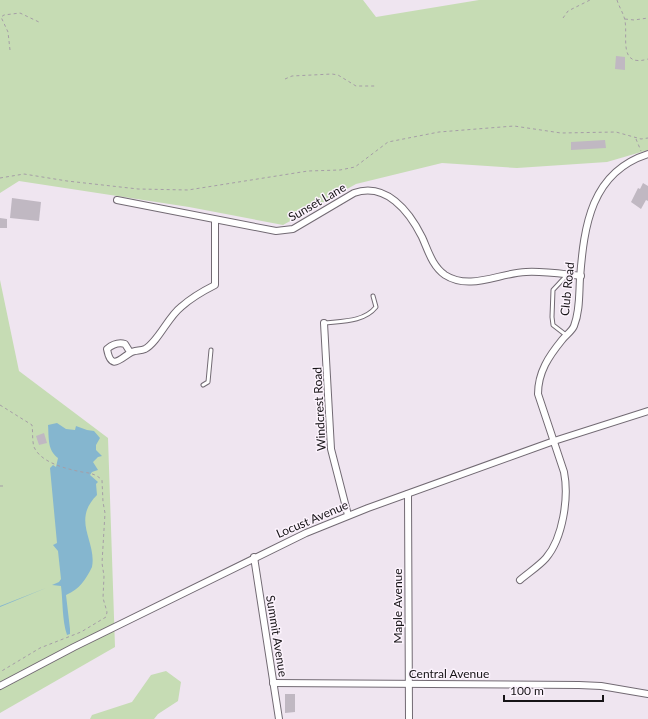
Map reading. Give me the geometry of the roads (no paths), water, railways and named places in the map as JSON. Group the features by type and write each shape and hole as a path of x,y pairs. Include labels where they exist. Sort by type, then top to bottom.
{"street":[{"name":"Club Road","path":"520,580 546,557 561,524 566,504 566,484 564,472 538,394 538,383 542,369 566,335 573,328 578,311 583,244 591,209 601,187 611,174 622,165 646,155"},
{"name":"Sunset Lane","path":"117,200 276,231 288,231 354,193 364,190 372,190 395,201 402,208 418,231 437,268 451,278 474,282 502,274 524,272 581,276"},
{"path":"130,352 145,349 152,344 170,317 181,306 215,285 216,220"},
{"name":"Windcrest Road","path":"324,323 331,449 348,516"},
{"name":"Locust Avenue","path":"0,686 74,647 254,557 348,516 554,441 648,411"},
{"name":"Maple Avenue","path":"408,494 409,719"},
{"name":"Summit Avenue","path":"254,557 279,719"},
{"name":"Central Avenue","path":"273,683 590,685 648,694"}],"lane":[{"path":"566,335 553,324 552,304 553,290 568,275"},
{"path":"324,323 354,320 370,314 376,307 373,296"},
{"path":"203,385 208,382 211,350"}],"water":[{"path":"57,423 66,429 75,430 76,426 94,431 100,438 96,445 96,450 102,456 98,457 93,462 98,470 92,472 90,475 98,482 96,484 97,495 90,504 85,522 93,558 92,567 82,583 71,593 66,595 70,629 70,634 67,635 63,617 61,586 52,585 59,582 61,579 58,551 53,545 57,543 50,468 53,465 56,467 58,458 54,455 50,447 48,425"},
{"path":"46,588 0,607 0,606"}]}
